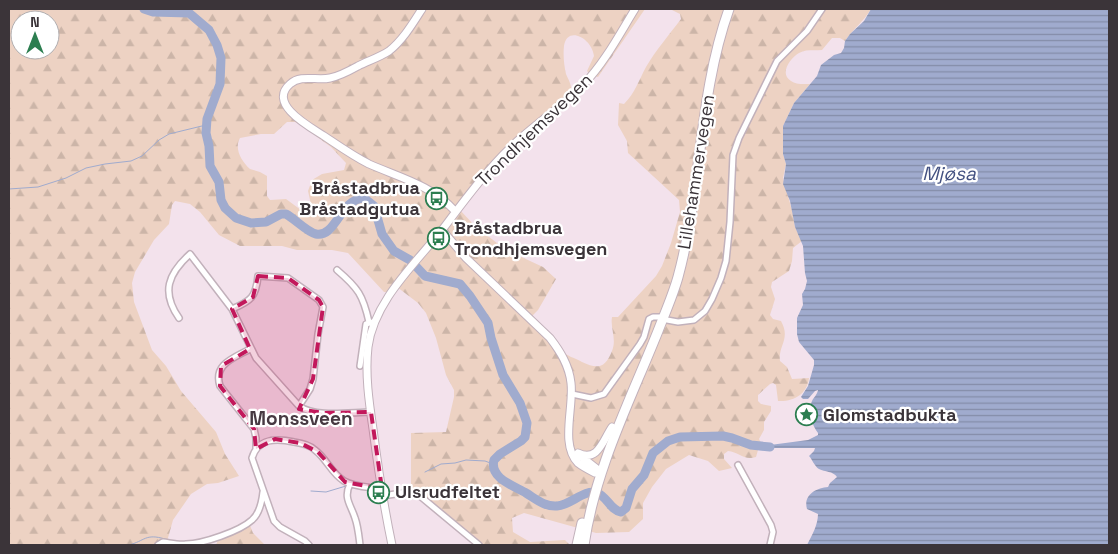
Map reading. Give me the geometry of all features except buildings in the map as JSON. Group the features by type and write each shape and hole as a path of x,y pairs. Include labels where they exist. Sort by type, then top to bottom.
{"highway":[{"name":"Lillehammervegen","path":"596,475 657,334 677,278 687,239 707,94 715,57 729,9"},
{"name":"Lillehammervegen","path":"577,545 596,475 612,427 657,334"},
{"name":"Lillehammervegen","path":"584,545 585,518"}],"main road":[{"path":"422,9 407,31 389,51 337,76 322,79 306,78 293,82 286,89 284,100 290,112 347,152 370,164 414,181 441,197 455,211"},
{"name":"Trondhjemsvegen","path":"392,545 382,492 366,367 373,322 398,283 442,230 455,211 502,156 585,83 606,57 634,9"},
{"path":"442,230 458,250 550,338 565,361 572,394 569,432 573,455 580,465 596,475"},
{"path":"578,453 590,455 598,451 612,427"},
{"path":"571,447 596,475"}],"street":[{"path":"667,320 686,322 694,320 705,311 716,290 726,261 733,154 738,138 777,61 807,31 822,9"},
{"path":"179,318 171,305 168,292 169,283 173,272 190,254 232,310 250,349 276,382 303,410 323,413 371,412"},
{"path":"337,270 356,286 373,322"},
{"path":"232,310 245,304 253,296 256,291 258,276 288,278 319,300 323,307 317,339 313,379 299,406"},
{"path":"572,394 591,398 604,394 644,338 649,319 660,317"},
{"name":"Trondhjemsvegen","path":"360,366 366,324 373,322"},
{"path":"250,349 221,366 218,372 218,379 220,386 254,428 256,449"},
{"path":"309,545 275,523 252,458 256,449 262,443 275,439 300,443 313,448 336,476 350,484 382,492 408,493 420,496 479,545"},
{"path":"738,465 771,525 773,532 770,545"},
{"path":"350,484 347,501 356,518 360,545"},
{"path":"158,545 163,542 186,544 203,541 226,534 246,524 256,514 263,498 264,489"}],"highlighted area":[{"path":"258,276 288,278 319,300 323,307 313,379 299,409 323,413 371,412 382,489 345,482 318,452 300,443 275,439 256,449 254,429 220,386 221,366 250,349 232,309 253,297"}],"green space":[{"path":"9,9 645,9 598,77 591,75 587,71 594,56 589,44 579,36 574,35 566,40 564,60 566,74 571,85 571,93 515,145 459,209 475,226 497,243 543,267 556,279 538,310 533,315 533,318 561,351 592,366 600,366 609,357 613,347 612,317 618,317 656,276 671,243 680,212 679,200 628,153 627,141 618,125 619,103 624,104 631,95 646,67 681,19 680,14 670,9 871,9 845,41 840,38 832,38 822,50 799,53 789,62 786,70 788,78 793,82 810,84 794,103 783,126 783,154 786,164 783,178 795,227 802,241 793,248 789,271 772,282 771,287 775,299 770,315 773,319 781,321 784,327 785,337 780,361 787,367 792,379 809,378 803,393 789,400 778,401 776,385 773,383 758,395 758,401 761,404 771,406 771,411 764,422 764,430 759,439 761,443 770,448 758,450 756,457 752,458 728,451 724,454 724,459 732,468 719,471 708,461 689,455 666,469 652,487 643,503 643,519 629,532 596,533 524,513 512,518 513,532 530,542 565,540 570,545 478,545 428,499 411,494 411,433 446,432 454,397 454,390 446,375 436,338 426,313 418,303 397,287 384,292 348,253 332,250 297,250 282,246 240,246 219,235 200,212 190,204 175,201 172,205 169,224 154,240 135,272 132,283 134,302 152,350 166,366 181,391 216,432 225,454 239,476 218,483 207,484 191,494 173,520 166,545 9,545","holes":["287,122 295,122 331,147 346,163 344,170 322,174 312,180 308,191 312,209 308,212 301,210 286,199 270,200 267,196 267,176 250,169 241,158 238,150 240,138 261,134 274,134"]},
{"path":"249,523 253,533 265,545 216,545 219,537"}],"water":[{"name":"Mjøsa","path":"871,9 1109,9 1109,545 807,545 816,526 818,514 807,509 807,500 811,493 828,487 837,477 816,467 809,456 815,448 770,448 770,445 808,440 818,435 812,422 810,410 818,390 808,399 801,397 808,386 814,360 799,342 797,334 797,318 803,305 802,294 807,281 803,246 795,227 790,201 783,184 786,164 783,154 783,126 794,103 817,76 821,65 834,55 841,53 845,41 864,21"}],"waterway":[{"path":"144,9 153,12 189,13 209,30 217,45 221,58 220,84 207,119 206,133 210,166 219,182 221,200 225,208 236,218 251,223 266,222 281,214 286,214 312,233 323,234 334,225 349,205 356,200 364,198 374,206 382,234 394,251 410,260 425,276 460,284 470,296 488,323 503,375 520,403 527,423 525,437 494,460 495,472 504,481 548,505 562,505 587,493 597,493 614,509 621,512 626,508 632,489 644,475 653,453 668,441 680,437 723,436 751,445 770,447"},
{"path":"9,189 38,187 66,178 86,168 131,161 142,156 159,140 169,134 206,125"},
{"path":"425,472 441,464 466,460 485,461 493,464"},
{"path":"311,491 326,492 346,486"},
{"path":"129,545 149,537 165,539"}],"place":[{"name":"Bråstadbrua Bråstadgutua","path":"436,198"},
{"name":"Bråstadbrua Trondhjemsvegen","path":"438,238"},
{"name":"Glomstadbukta","path":"807,415"},
{"name":"Ulsrudfeltet","path":"379,492"}],"district":[{"name":"Monssveen","path":"301,418"}]}
